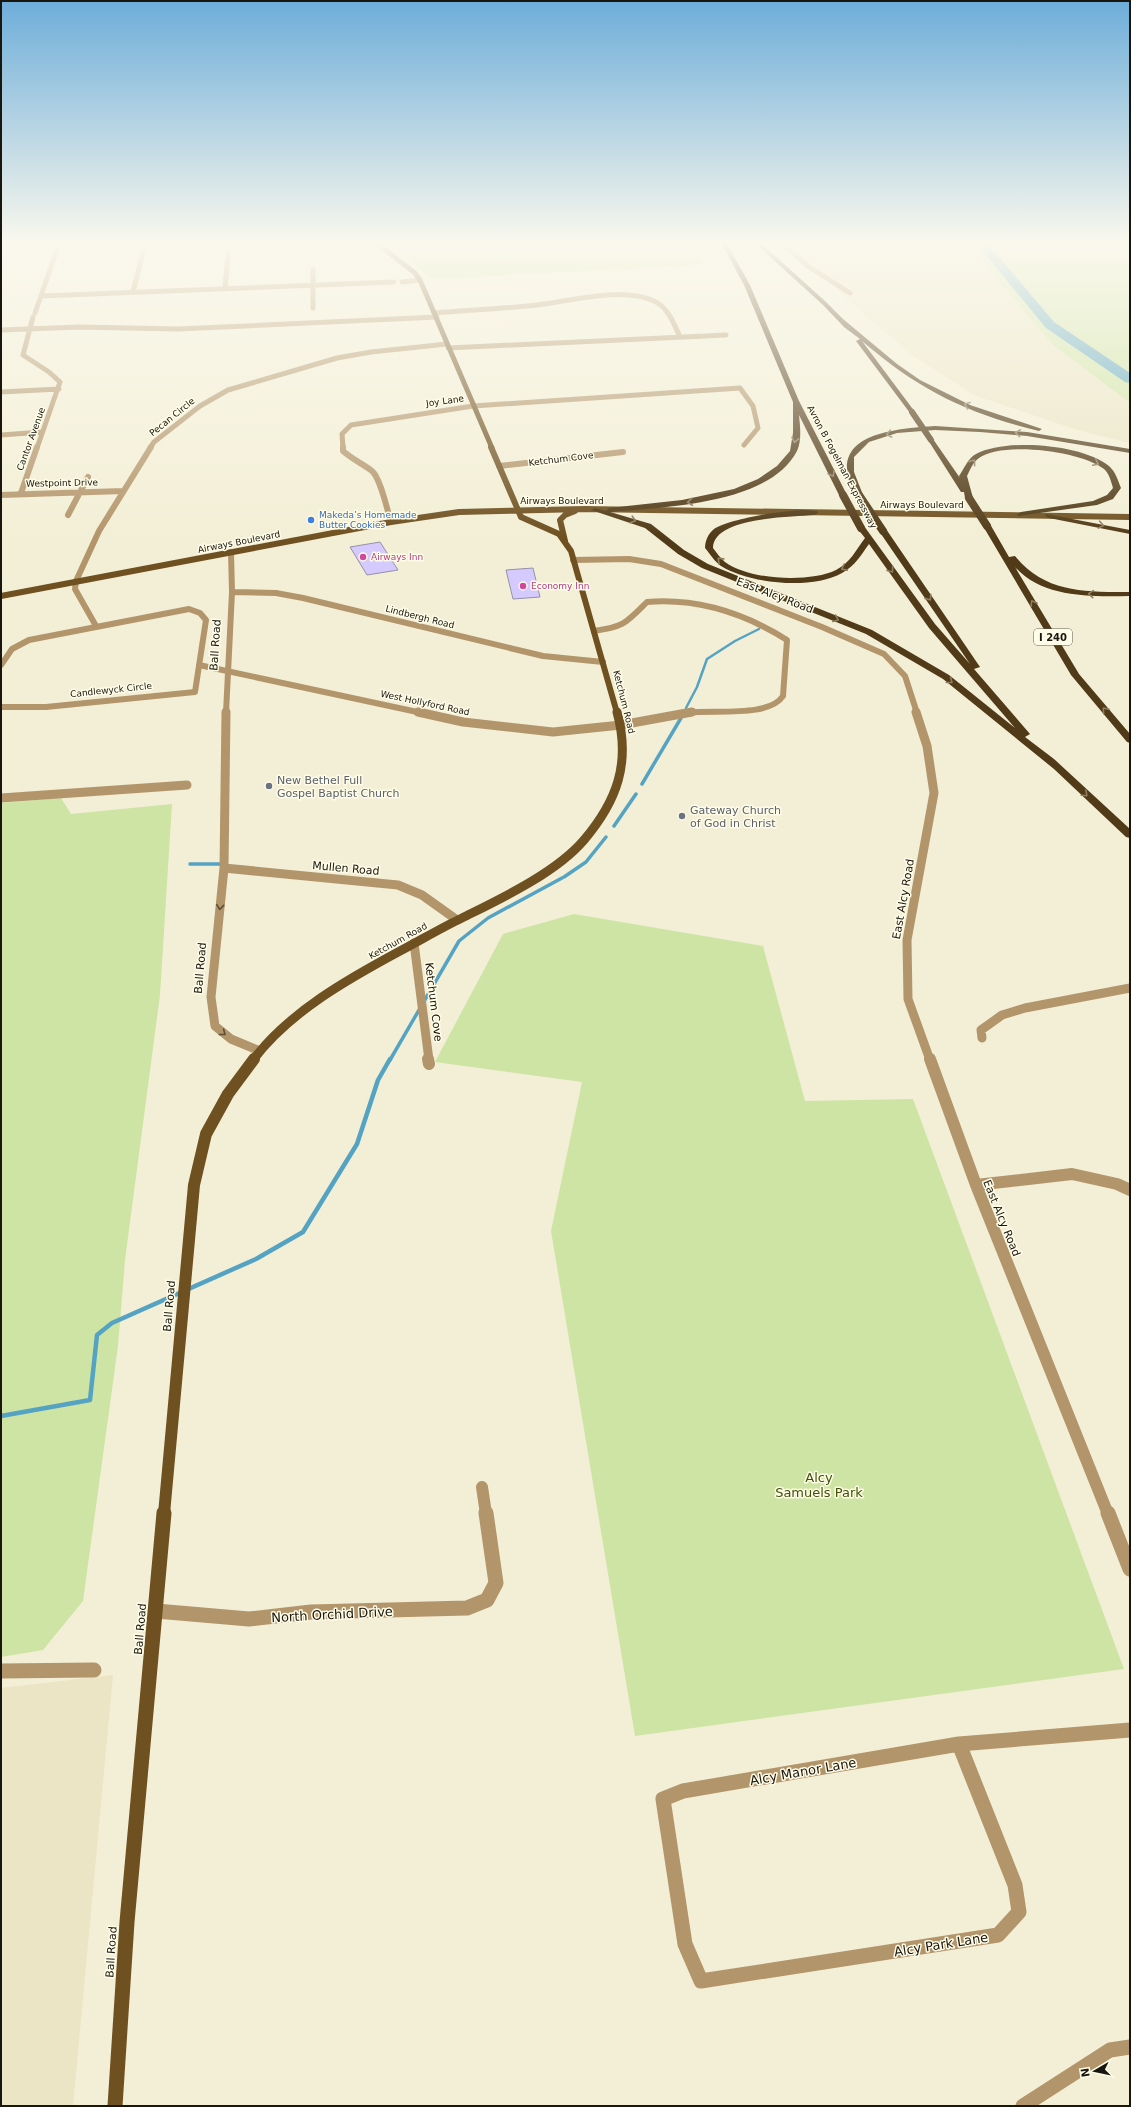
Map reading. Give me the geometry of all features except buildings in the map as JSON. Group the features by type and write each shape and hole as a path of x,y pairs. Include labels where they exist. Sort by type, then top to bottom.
{"highway":[{"name":"Avron B Fogelman Expressway","path":"772,342 796,401 843,495 868,539 932,626 1057,767"},
{"name":"I 240","path":"859,342 889,379 969,498 1075,675 1130,740"},
{"path":"868,342 903,371 937,392 957,401 1030,427 1128,450"},
{"path":"609,510 701,501 725,495 761,480 783,463 793,451 797,431 796,401"},
{"path":"993,696 969,656 859,495 850,471 851,456 865,440 888,434 932,428 1020,433 1128,450"},
{"path":"969,498 963,476 977,457 997,450 1018,448 1056,450 1092,460 1107,468 1117,488 1110,497 1094,503 1021,514"},
{"path":"596,510 648,526 664,537 681,552 704,566 869,632 946,677 1057,767 1130,835"},
{"path":"814,513 761,517 718,529 710,539 709,548 723,564 750,576 782,581 813,578 834,573 850,565 868,539"},
{"path":"1049,516 1130,532"},
{"path":"996,542 1030,577 1055,588 1088,594 1130,594"}],"main road":[{"path":"446,342 521,517 559,534 565,541"},
{"name":"Airways Boulevard","path":"1,596 391,522 445,514 518,510 585,509 1130,516"},
{"name":"Ketchum Road","path":"260,1051 285,1026 330,991 414,943 498,900 554,866 583,841 614,796 623,764 621,725 560,520 565,515 585,509"},
{"name":"Ball Road","path":"115,2106 127,1922 194,1185 206,1134 228,1094 260,1051"}],"street":[{"path":"1,392 59,389 60,382 49,372 23,355 26,342"},
{"name":"Pecan Circle","path":"76,581 99,531 154,442 200,406 228,390 337,358 371,352 448,346 543,342"},
{"name":"Joy Lane","path":"391,522 373,472 355,462 343,451 342,434 351,425 473,406 641,393 740,388 753,406 758,428 744,445"},
{"name":"Cantor Avenue","path":"21,493 42,432 59,389"},
{"path":"1,435 42,432"},
{"name":"Ketchum Cove","path":"499,466 623,452"},
{"path":"68,514 88,477"},
{"name":"Westpoint Drive","path":"1,495 81,491 123,491"},
{"name":"Ball Road","path":"231,552 232,592 227,670 224,865 211,997 215,1026 231,1039 260,1051"},
{"name":"East Alcy Road","path":"573,560 629,559 661,564 822,626 884,654 905,676 927,746 934,793 907,940 908,999 976,1185 1130,1569"},
{"path":"76,581 75,589 96,626"},
{"name":"Lindbergh Road","path":"232,592 276,593 304,598 543,656 579,661 603,662"},
{"name":"West Hollyford Road","path":"227,670 471,723 553,732 621,725 699,710 756,709 773,706 779,702 782,696 788,644 782,637 744,618 703,605 683,602 647,602 629,620 617,628 594,631"},
{"name":"Candlewyck Circle","path":"1,665 12,649 29,640 189,609 200,613 206,620 195,692 46,706 1,707"},
{"path":"199,665 227,670"},
{"path":"1,798 187,785"},
{"name":"Mullen Road","path":"224,865 398,885 422,895 457,920"},
{"name":"Ketchum Cove","path":"414,943 429,1064"},
{"path":"982,1038 981,1030 1002,1015 1025,1008 1130,988"},
{"path":"976,1185 1072,1174 1130,1190"},
{"name":"North Orchid Drive","path":"156,1611 249,1619 311,1612 467,1608 487,1600 496,1583 482,1487"},
{"path":"1,1672 94,1670"},
{"name":"Alcy Manor Lane","path":"701,1981 685,1944 663,1799 683,1791 960,1744 1130,1730"},
{"name":"Alcy Park Lane","path":"701,1981 998,1935 1019,1912 1015,1885 960,1744"},
{"path":"1023,2106 1110,2050 1130,2047"}],"shaded area":[{"path":"897,342 1051,342 1130,403 1130,443 1077,430 974,395 915,357"},
{"path":"113,1675 73,2106 1,2106 1,1688"}],"green space":[{"path":"1051,342 1130,342 1130,403"},
{"path":"61,798 71,814 172,804 160,995 125,1260 118,1346 83,1601 43,1650 1,1657 1,803"},
{"name":"Alcy Samuels Park","path":"574,914 763,946 805,1101 913,1099 1124,1669 635,1736 551,1231 582,1082 435,1062 503,934"}],"waterway":[{"path":"1076,342 1130,379"},
{"path":"686,708 697,687 707,659 735,641 759,629"},
{"path":"642,784 681,718"},
{"path":"614,826 636,794"},
{"path":"564,877 586,862 606,837"},
{"path":"190,864 223,864"},
{"path":"390,1060 459,941 488,918 562,878"},
{"path":"1,1416 90,1400 97,1335 112,1323 256,1259 303,1232 357,1144 378,1080 390,1059"}],"place":[{"name":"Makeda’s Homemade Butter Cookies","path":"311,520"},
{"name":"Airways Inn","path":"363,557"},
{"name":"Economy Inn","path":"523,586"},
{"name":"New Bethel Full Gospel Baptist Church","path":"269,786"},
{"name":"Gateway Church of God in Christ","path":"682,816"}]}
